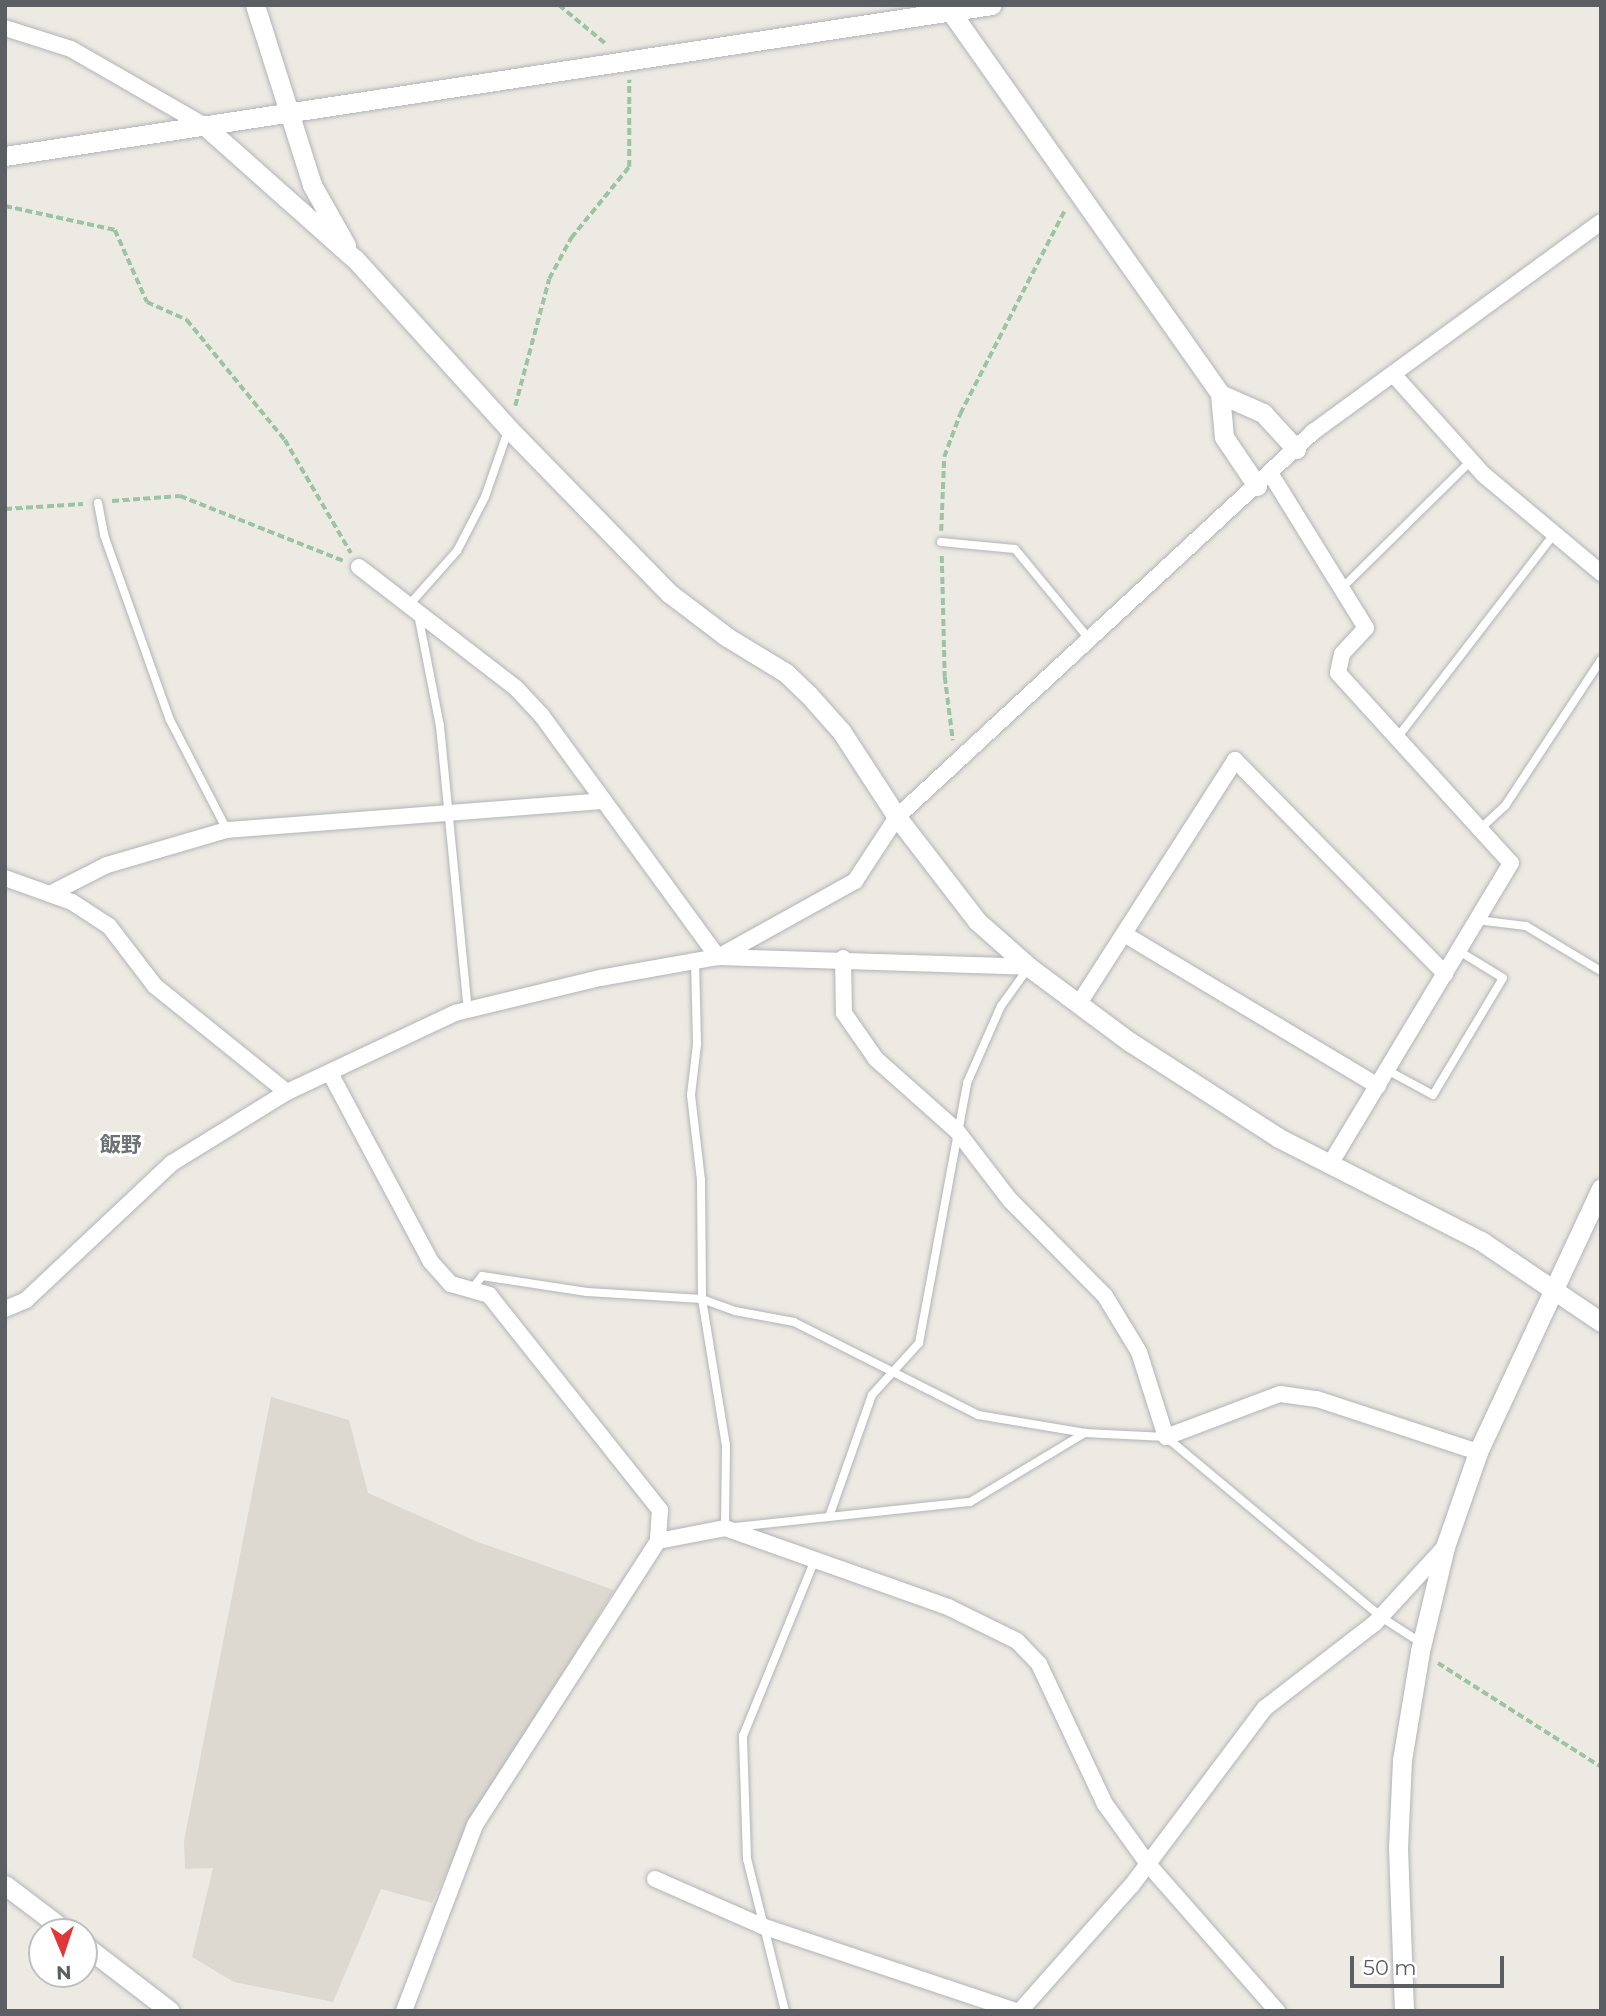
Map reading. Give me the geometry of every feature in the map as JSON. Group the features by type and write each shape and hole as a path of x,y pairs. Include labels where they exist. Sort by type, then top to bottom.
{"street":[{"path":"255,5 312,185 355,259"},
{"path":"5,156 629,63 992,5"},
{"path":"951,12 1220,394 1224,437 1264,480 1342,588 1366,628 1342,654 1338,673 1511,863 1330,1164"},
{"path":"5,28 71,50 205,126 355,259 509,428 669,593 727,637 786,673 808,694 841,730 897,817 977,921 1029,967 1078,1005 1196,1086 1330,1164 1481,1241 1601,1322"},
{"path":"718,957 855,881 897,817 1296,449 1393,374 1601,222"},
{"path":"1393,374 1471,461 1601,573"},
{"path":"1220,394 1262,413 1296,449"},
{"path":"359,567 516,688 604,801 718,957"},
{"path":"1078,1005 1235,760 1445,974"},
{"path":"50,894 107,864 227,830 604,801"},
{"path":"5,878 72,902 109,926 155,986 287,1092"},
{"path":"1124,934 1378,1086"},
{"path":"5,1309 26,1300 172,1163 287,1092 468,1010 718,957 843,958 957,968 1029,967"},
{"path":"843,958 844,1013 876,1059 957,1131 1010,1200 1105,1296 1139,1352 1166,1437 1280,1394 1317,1399 1478,1452"},
{"path":"330,1073 430,1262 451,1284 473,1288 489,1295 660,1510 658,1541 475,1825 404,2011"},
{"path":"1405,2011 1398,1945 1400,1811 1405,1733 1421,1647 1445,1547 1478,1452 1555,1292 1601,1188"},
{"path":"658,1541 725,1528 948,1607 1017,1641 1039,1664 1105,1804 1148,1864 1277,2011"},
{"path":"655,1879 762,1926 1018,2011 1148,1864 1265,1708 1381,1617 1445,1547"},
{"path":"5,1885 49,1918"},
{"path":"98,1956 170,2011"}],"lane":[{"path":"468,1010 440,726 413,608 457,551 485,497 509,428"},
{"path":"1342,588 1471,461"},
{"path":"98,503 104,535 170,720 227,830"},
{"path":"1397,738 1554,534"},
{"path":"941,542 1015,549 1090,640"},
{"path":"1480,828 1505,806 1601,660"},
{"path":"1478,920 1526,926 1601,971"},
{"path":"1387,1070 1433,1095 1503,978 1459,951"},
{"path":"695,961 697,1044 691,1095 701,1180 702,1299 726,1445 725,1528 970,1502 996,1491 1085,1433"},
{"path":"829,1517 872,1395 891,1370 919,1343 967,1083 1001,1006 1029,967"},
{"path":"473,1288 482,1276 587,1292 702,1299 735,1311 794,1322 978,1415 1085,1433 1166,1437 1381,1617 1421,1647"},
{"path":"785,2011 747,1859 743,1736 815,1560"}],"path":[{"path":"509,428 550,279 571,237 629,167 629,63 559,5"},
{"path":"956,763 945,677 941,542 944,457 960,414 1076,189"},
{"path":"5,206 115,230 147,302 187,320 285,440 359,567"},
{"path":"5,509 180,496 359,567"},
{"path":"1421,1647 1601,1767"}],"shaded area":[{"path":"271,1397 349,1420 368,1493 478,1542 614,1590 471,1822 432,1903 381,1889 333,2002 234,1982 192,1957 213,1868 185,1869 184,1841"}],"district":[{"name":"飯野","path":"121,1145"}]}
